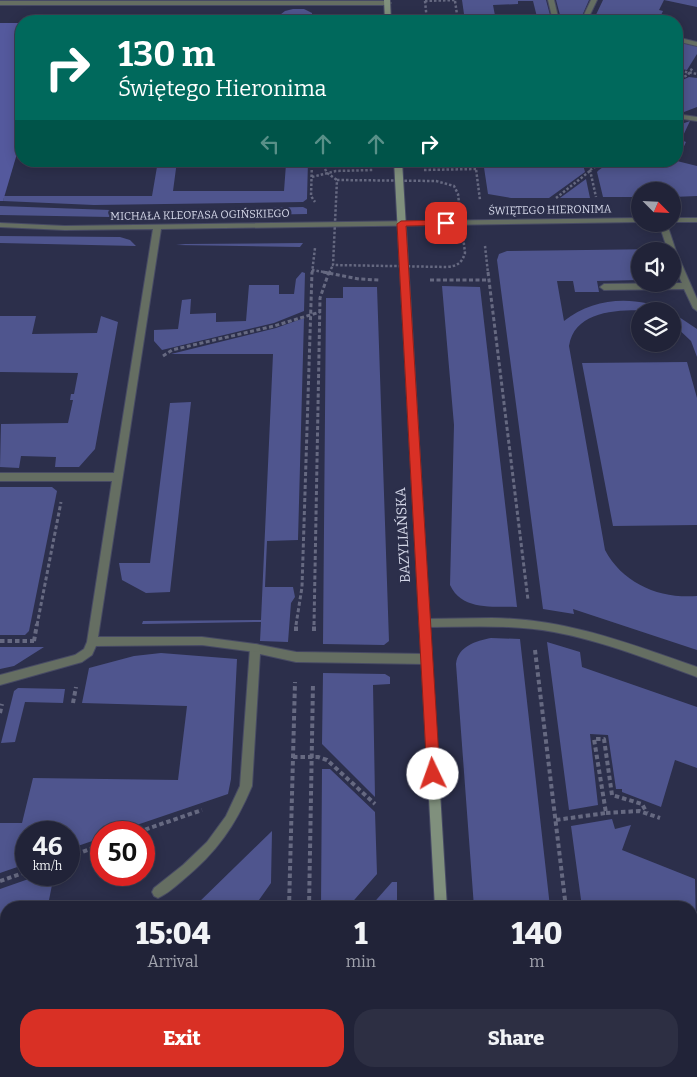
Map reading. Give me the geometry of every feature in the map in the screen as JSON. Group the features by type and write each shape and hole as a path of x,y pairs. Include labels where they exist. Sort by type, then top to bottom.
{"main road":[{"path":"388,2 388,15"},
{"name":"BAZYLIAŃSKA","path":"398,167 441,901"}],"street":[{"path":"551,0 555,15"},
{"path":"588,15 594,0"},
{"path":"0,3 388,2"},
{"path":"683,41 697,44"},
{"path":"683,117 697,119"},
{"name":"ŚWIĘTEGO HIERONIMA","path":"401,224 631,220"},
{"path":"681,220 697,220"},
{"name":"MICHAŁA KLEOFASA OGIŃSKIEGO","path":"0,225 38,227 156,227 401,224"},
{"path":"0,680 78,659 88,652 92,642 156,227"},
{"path":"681,272 697,308"},
{"path":"604,287 687,286"},
{"path":"0,477 118,477"},
{"path":"424,623 514,622 552,627 586,634 697,672"},
{"path":"92,642 202,641 255,648 296,657 426,659"},
{"path":"158,892 189,868 212,846 228,826 240,806 246,786 255,648"}],"path":[{"path":"426,15 425,0 455,0 457,15"},
{"path":"683,76 690,73 697,61"},
{"path":"683,72 697,74"},
{"path":"289,901 296,613 302,587 310,314 316,225 316,204 311,196 312,167"},
{"path":"324,167 327,173 337,180"},
{"path":"476,167 529,608"},
{"path":"589,167 597,200"},
{"path":"551,201 596,167"},
{"path":"309,901 320,312 323,285 333,265"},
{"path":"161,359 172,350 274,326 320,312"},
{"path":"34,641 66,478"},
{"path":"533,640 565,901"},
{"path":"606,813 594,739 604,739 612,795 618,795 642,804 646,814"},
{"path":"293,757 323,758 331,762 375,804"},
{"path":"155,826 242,796"},
{"path":"556,820 634,811 660,818"},
{"path":"0,881 15,876"}],"shaded area":[{"path":"462,0 546,0 550,15 536,15 533,1 518,1 518,4 493,5 495,15 464,15"},
{"path":"556,0 589,0 582,15 560,15"},
{"path":"603,0 664,0 659,10 663,11 661,15 596,15"},
{"path":"664,0 697,0 697,7"},
{"path":"304,9 312,13 312,15 280,15 285,11"},
{"path":"0,23 15,23 15,160 3,201 0,201"},
{"path":"683,43 697,46 697,54 687,70 683,69"},
{"path":"689,77 697,78 697,107 684,112 683,112 683,80"},
{"path":"690,121 683,136 683,124"},
{"path":"683,162 697,166 697,196 681,197 681,182 631,182 631,197 603,197 597,172 604,167 683,167"},
{"path":"157,167 176,167 173,191 284,191 286,167 308,167 307,199 303,202 94,205 3,201 4,196 152,196"},
{"path":"484,167 584,167 585,172 549,198 511,198 488,194"},
{"path":"586,179 590,198 560,198"},
{"path":"0,206 110,210 110,217 0,215"},
{"path":"303,207 307,209 307,214 251,215 251,208"},
{"path":"0,236 120,237 130,240 136,246 0,243"},
{"path":"303,243 300,247 176,245 185,244"},
{"path":"631,249 631,280 597,281 599,292 575,292 573,281 557,281 564,321 588,307 601,303 615,301 643,302 631,302 631,310 610,312 583,322 574,332 569,346 605,550 622,572 644,587 670,595 697,596 697,650 573,609 574,614 543,609 497,260 499,254 507,251"},
{"path":"302,272 305,273 304,311 274,323 162,350 154,341 154,330 178,329 182,300 191,299 190,314 216,313 216,322 246,321 249,285 279,285 279,294 294,294 296,279"},
{"path":"442,286 480,287 517,607 470,603 455,593 450,585 454,425"},
{"path":"343,287 377,287 389,641 384,645 323,644 326,298 343,298"},
{"path":"0,316 36,316 32,334 97,333 101,316 118,322 95,449 79,467 55,467 56,457 21,456 19,468 0,467 1,424 68,423 73,400 70,400 71,394 74,394 78,373 0,372"},
{"path":"304,318 298,540 267,541 265,587 293,587 295,597 291,603 288,642 260,641 261,622 142,624 143,621 261,620 273,354 171,354 276,328"},
{"path":"681,318 697,329 697,357 691,341 681,332"},
{"path":"687,362 697,398 697,525 613,526 582,363"},
{"path":"191,402 170,592 146,593 122,580 119,563 150,563 170,403"},
{"path":"0,487 52,487 57,491 29,631 25,635 0,635"},
{"path":"491,638 520,639 549,901 474,901 456,664 457,658 464,649 479,641"},
{"path":"547,642 580,652 582,667 697,707 697,768 675,760 661,807 622,792 622,789 616,789 608,735 590,734 598,805 569,810"},
{"path":"0,647 44,647 14,666 0,669"},
{"path":"161,653 237,659 231,779 228,794 148,821 90,821 90,842 80,845 80,821 22,821 33,778 178,780 187,706 82,703 89,668 134,656"},
{"path":"323,673 385,674 390,677 390,684 373,685 375,797 322,744"},
{"path":"18,688 65,689 63,703 25,702 15,742 1,743 14,691"},
{"path":"322,769 330,769 375,812 377,874 353,901 321,901"},
{"path":"612,819 615,829 631,825 622,850 695,879 695,901 581,901 571,826"},
{"path":"0,823 15,823 15,868 0,873"},
{"path":"272,831 271,883 258,901 200,901"},
{"path":"392,882 397,882 397,901 375,901"},
{"path":"15,884 15,886 52,886 49,901 0,901 0,889"}],"route":[{"path":"433,774 401,224 446,223"}]}
